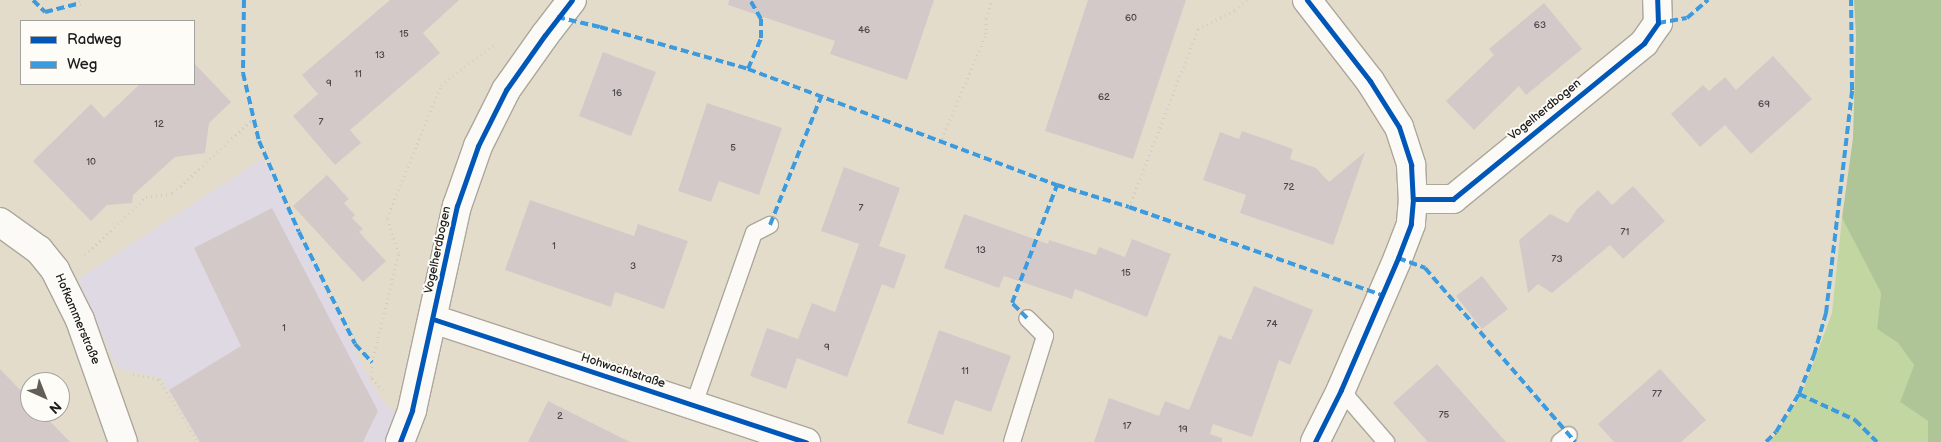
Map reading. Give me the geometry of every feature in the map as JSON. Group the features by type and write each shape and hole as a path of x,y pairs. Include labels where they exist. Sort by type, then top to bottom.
{"street":[{"name":"Vogelherdbogen","path":"400,442 412,410 457,206 478,146 506,90 545,34 572,0"},
{"path":"1307,0 1370,81 1399,127 1412,164 1414,199 1408,232 1341,390 1315,442"},
{"name":"Vogelherdbogen","path":"1414,199 1453,199 1583,93 1644,43 1658,24 1657,0"},
{"name":"Hofkammerstraße","path":"0,222 39,250 56,270 80,320 98,367 121,441"},
{"name":"Hohwachtstraße","path":"433,319 806,442"}],"lane":[{"path":"694,404 754,233 770,225"},
{"path":"1012,442 1045,336 1027,318"},
{"path":"1341,390 1386,442"}],"path":[{"path":"940,143 986,34 986,18 992,0"},
{"path":"1129,207 1198,29 1235,10 1247,0"},
{"path":"412,410 387,394 371,377 372,362 399,253 387,218 441,85 516,29 545,34"},
{"path":"56,270 82,258 146,197 173,193 253,119"},
{"path":"98,367 159,379 198,442"}],"shaded area":[{"path":"263,158 373,387 386,405 395,411 385,442 200,442 161,378 117,368 78,279"}],"green space":[{"path":"1854,0 1941,0 1941,442 1928,442 1928,421 1900,402 1914,365 1898,343 1877,329 1881,293 1842,218 1853,138 1856,36"},
{"path":"1842,218 1881,293 1877,329 1898,343 1914,365 1900,402 1928,421 1928,442 1770,442 1801,396 1832,313"}],"building":[{"path":"390,0 459,0 423,33 440,53 350,130 361,143 335,165 293,116 318,94 302,75"},
{"path":"729,0 934,0 907,80 830,54 835,41 728,5"},
{"path":"1088,0 1186,0 1133,159 1045,131"},
{"path":"1544,3 1582,49 1526,95 1519,86 1474,130 1446,101 1494,55 1489,49"},
{"path":"603,52 656,72 631,136 579,116"},
{"path":"1773,56 1812,99 1751,154 1725,125 1700,147 1671,114 1703,85 1709,91 1725,77 1736,90"},
{"path":"195,64 231,102 209,123 205,153 175,157 133,195 132,203 107,205 91,221 33,161 91,104 104,118 139,85 195,85"},
{"path":"707,103 782,128 759,195 719,181 711,202 678,191"},
{"path":"1242,131 1293,149 1290,159 1316,168 1329,182 1365,152 1333,245 1240,213 1246,195 1203,180 1220,132 1239,139"},
{"path":"844,167 900,188 879,246 906,255 894,289 882,284 847,377 797,358 786,389 750,376 767,328 798,339 812,303 835,312 859,244 821,231"},
{"path":"327,175 349,199 344,203 355,215 352,218 363,229 359,232 386,261 363,282 293,206"},
{"path":"1633,186 1665,221 1623,259 1610,245 1552,293 1538,284 1528,293 1519,240 1550,214 1568,223 1577,209 1598,190 1612,205"},
{"path":"530,200 634,236 638,224 688,241 664,309 615,292 611,307 505,270"},
{"path":"272,208 378,411 363,442 200,442 169,390 241,346 194,248"},
{"path":"964,214 1048,244 1049,240 1096,255 1099,247 1125,257 1132,239 1171,254 1147,317 1075,289 1072,299 1004,276 999,288 944,268"},
{"path":"1482,276 1508,309 1482,329 1456,296"},
{"path":"1254,286 1313,310 1290,365 1279,360 1252,437 1213,424 1210,434 1222,438 1222,442 1094,442 1109,398 1159,416 1165,401 1189,410 1219,335 1231,340"},
{"path":"939,330 1011,356 991,412 955,400 943,435 907,423"},
{"path":"1437,364 1506,442 1428,442 1393,403"},
{"path":"0,369 20,390 20,422 51,422 70,442 0,442"},
{"path":"1660,369 1706,420 1681,442 1614,442 1598,424"},
{"path":"548,401 630,442 528,442"}],"marked path":[{"path":"33,0 45,12 80,3"},
{"path":"244,0 243,73 259,141 299,232 355,344 372,362"},
{"path":"748,69 761,38 761,19 750,0"},
{"path":"1658,23 1687,18 1708,0"},
{"path":"1766,442 1776,432 1799,394 1814,355 1826,313 1852,90 1851,0"},
{"path":"557,17 600,27 748,69 1057,185 1129,207 1382,295"},
{"path":"770,225 821,97"},
{"path":"1027,318 1012,303 1057,185"},
{"path":"1398,258 1425,268 1575,442"},
{"path":"1799,394 1855,420 1877,442"}],"cycle path":[{"path":"400,442 412,410 457,206 478,146 506,90 572,0"},
{"path":"1307,0 1370,81 1399,127 1411,165 1413,199 1411,224 1398,258 1341,390 1315,442"},
{"path":"1413,199 1453,199 1644,43 1658,23 1657,0"},
{"path":"433,319 806,442"}]}
